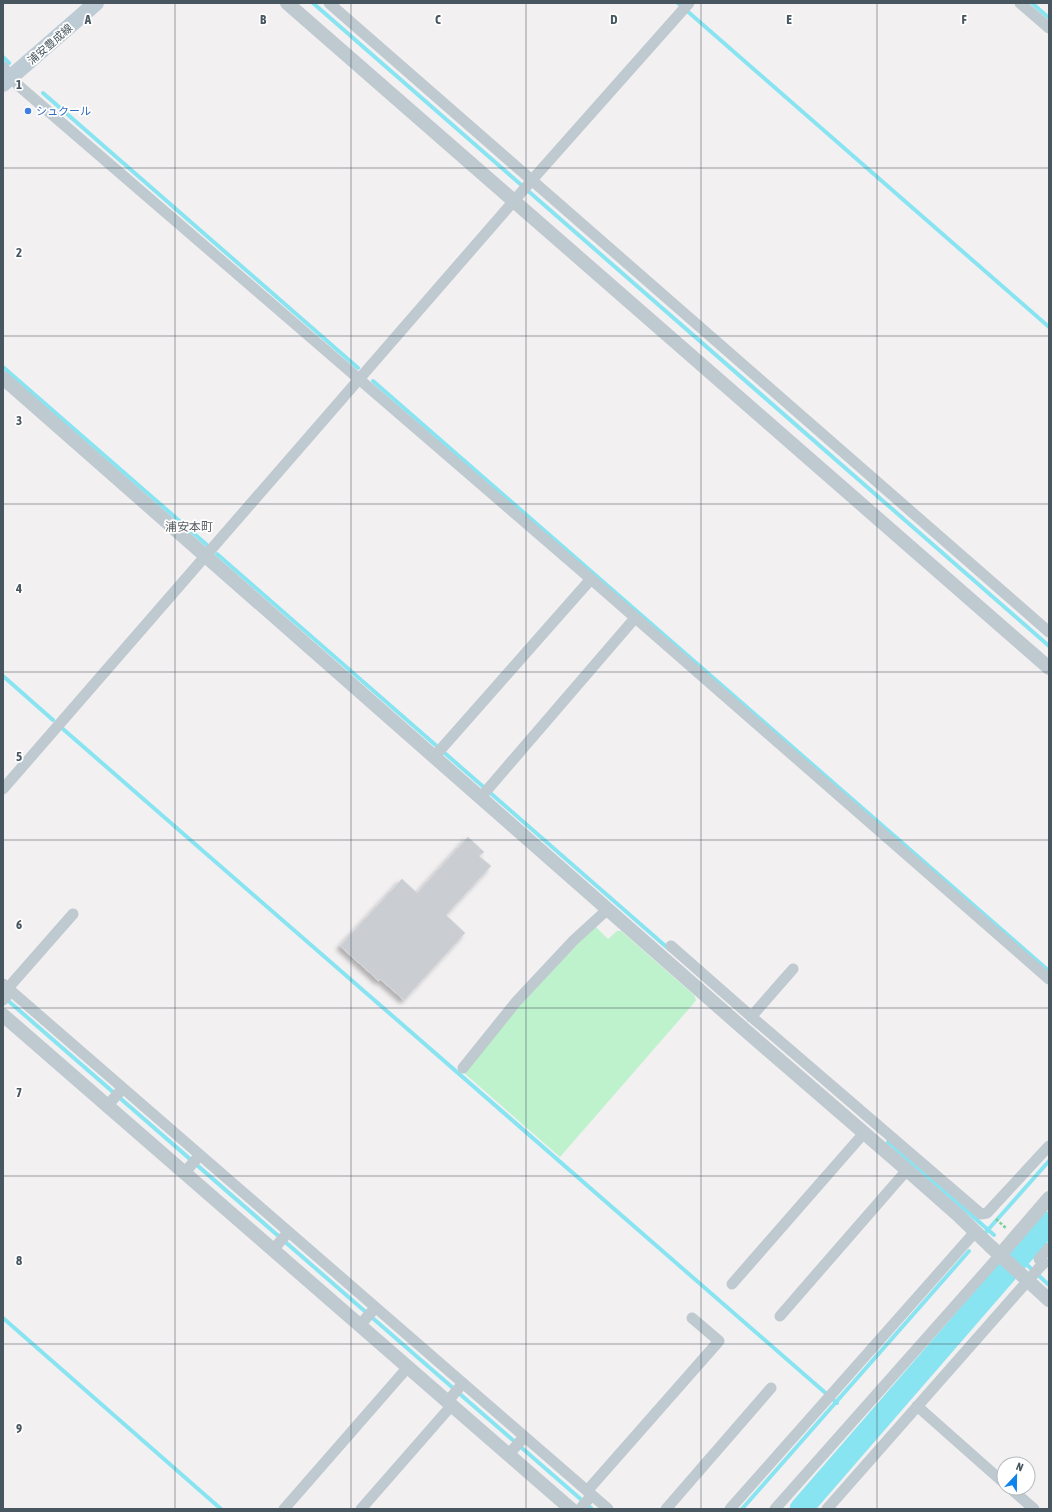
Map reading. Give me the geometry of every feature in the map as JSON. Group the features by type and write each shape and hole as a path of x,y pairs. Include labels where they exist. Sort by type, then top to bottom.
{"main road":[{"name":"浦安豊成線","path":"6,76 96,3"}],"street":[{"path":"287,3 518,197 1049,668"},
{"path":"329,3 1049,632"},
{"path":"1020,3 1049,28"},
{"path":"3,789 531,181 686,7"},
{"path":"6,76 591,579 1049,980"},
{"path":"3,378 206,556 485,792 608,909 694,974 750,1022 976,1223 1002,1257 1036,1271 1049,1300"},
{"path":"439,752 591,579"},
{"path":"485,792 635,618"},
{"path":"463,1068 516,1002 574,940 608,909"},
{"path":"73,914 6,992 116,1096 455,1394 583,1502 608,1509"},
{"path":"671,946 694,974"},
{"path":"750,1022 793,969"},
{"path":"3,1015 116,1096 368,1316 408,1367 455,1394 583,1502"},
{"path":"871,1131 907,1170 958,1215 976,1223"},
{"path":"732,1284 871,1131"},
{"path":"730,1509 829,1396 976,1223 1049,1146"},
{"path":"780,1316 907,1170"},
{"path":"775,1509 1002,1257 1049,1198"},
{"path":"827,1509 1036,1271 1040,1259 1049,1248"},
{"path":"583,1502 719,1341 692,1318"},
{"path":"284,1509 408,1367"},
{"path":"666,1509 771,1388"},
{"path":"361,1509 455,1394"},
{"path":"917,1406 996,1476"},
{"path":"1019,1496 1034,1509"}],"green space":[{"path":"595,926 608,939 617,931 621,931 694,995 696,1000 560,1157 463,1072 531,993"}],"building":[{"path":"468,837 484,852 479,856 491,866 446,915 465,933 404,1000 380,979 379,981 340,946 402,879 417,893"}],"waterway":[{"path":"313,3 1049,646"},
{"path":"678,3 1049,327"},
{"path":"1032,3 1049,18"},
{"path":"3,57 9,63"},
{"path":"43,93 358,368"},
{"path":"3,367 207,545"},
{"path":"373,381 1049,971"},
{"path":"217,554 670,950"},
{"path":"3,676 53,720"},
{"path":"63,729 837,1403"},
{"path":"5,998 592,1509"},
{"path":"888,1142 994,1235"},
{"path":"986,1232 1049,1161"},
{"path":"801,1509 1049,1223"},
{"path":"742,1509 969,1251"},
{"path":"1014,1253 1049,1285"},
{"path":"3,1318 221,1509"}],"place":[{"name":"シュクール","path":"28,111"}],"district":[{"name":"浦安本町","path":"189,527"}]}
